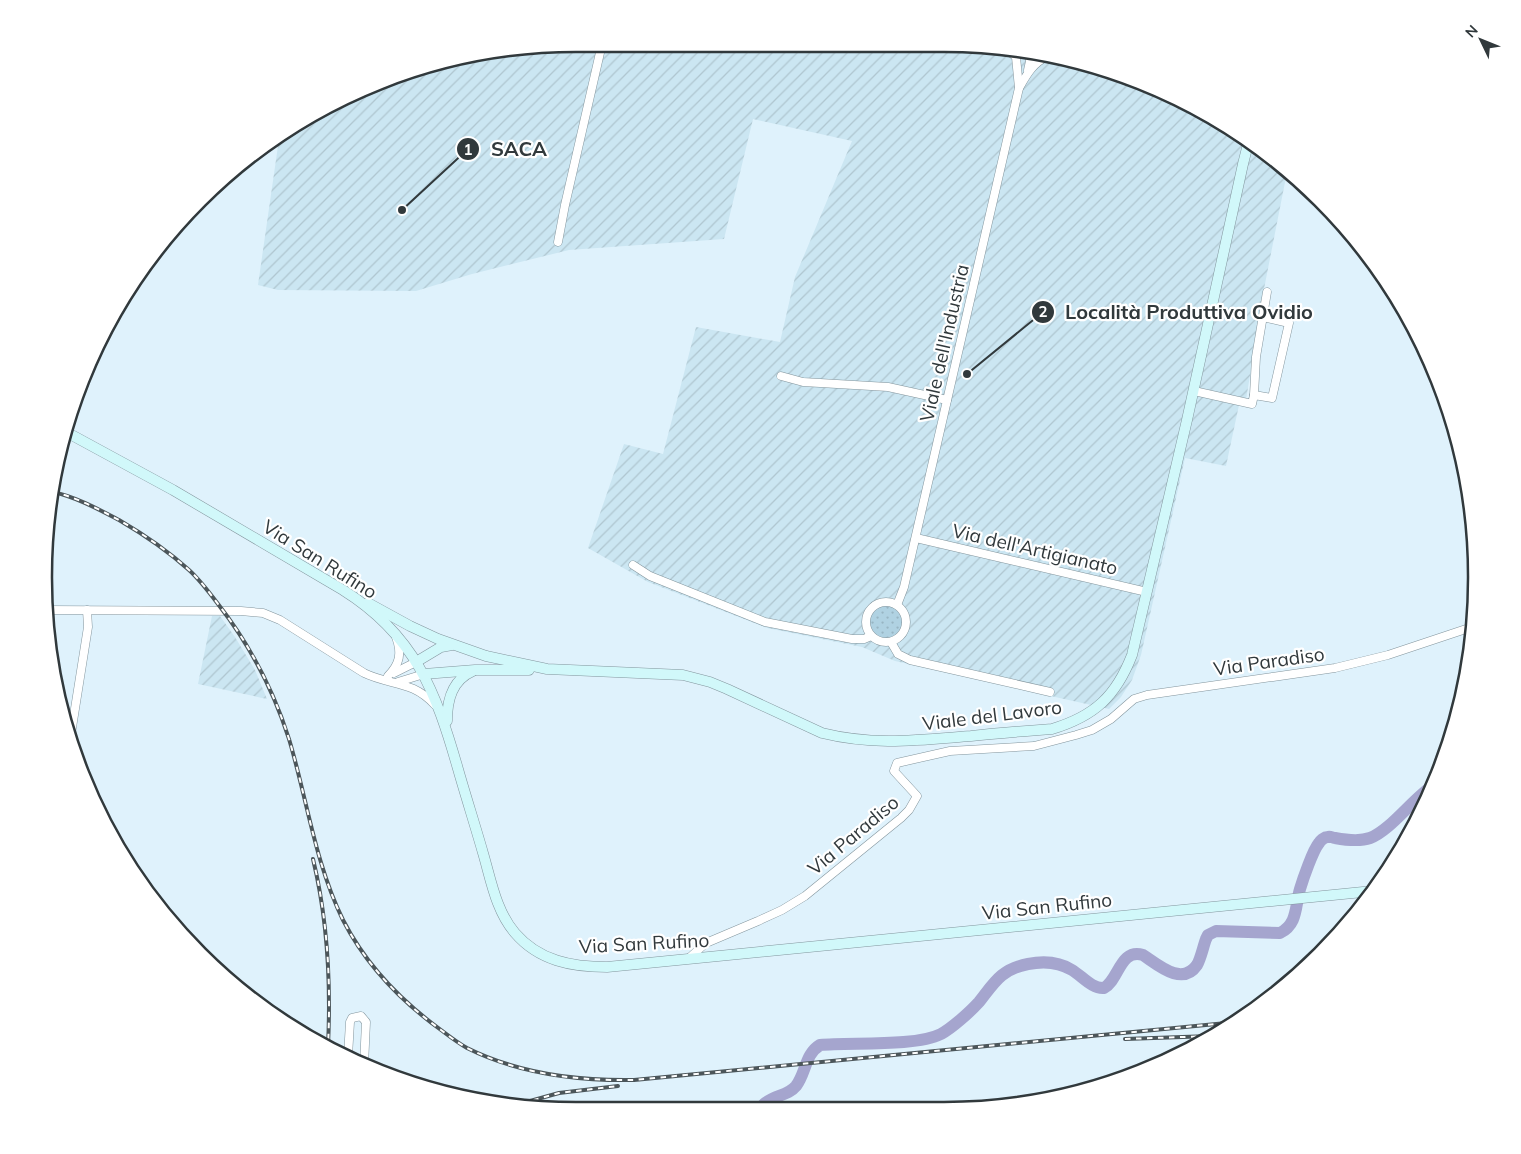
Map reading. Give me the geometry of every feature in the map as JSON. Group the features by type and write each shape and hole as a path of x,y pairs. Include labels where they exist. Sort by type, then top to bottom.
{"street":[{"path":"558,242 600,52"},
{"path":"1016,58 1018,65"},
{"name":"Viale dell'Industria","path":"897,605 904,588 916,538 1019,88 1018,65 1023,59"},
{"name":"Viale dell'Industria","path":"1028,72 1030,60"},
{"name":"Viale dell'Industria","path":"1019,88 1037,61"},
{"name":"Viale del Lavoro","path":"424,674 475,670 547,669 683,675 710,682 727,689 822,733 860,740 910,742 1052,729 1073,722 1088,714 1104,701 1117,686 1126,671 1132,655 1194,391 1247,149"},
{"path":"1194,391 1252,404 1256,357 1267,292"},
{"path":"1254,395 1272,398 1289,323 1263,318"},
{"path":"781,376 803,382 888,387 947,400"},
{"name":"Via San Rufino","path":"72,435 173,490 358,600 393,632 424,674 441,712 499,906 514,932 536,952 550,959 576,966 607,967 1363,892"},
{"name":"Via dell'Artigianato","path":"916,538 1147,592"},
{"path":"633,565 650,576 765,622 852,639 871,636"},
{"name":"Viale del Lavoro","path":"358,600 456,646 498,660 547,669"},
{"path":"883,602 897,605 906,616 903,634 891,642 882,642 871,636 866,622 870,609 883,602"},
{"path":"54,610 241,611 263,613 280,620 364,673 378,679 402,681 424,674"},
{"path":"73,722 88,627 87,610"},
{"name":"Via Paradiso","path":"688,959 706,943 782,910 805,896 910,810 917,796 894,771 897,763 950,751 1034,746 1076,736 1092,730 1111,719 1134,699 1147,695 1335,668 1388,655 1465,629"},
{"path":"390,679 400,659 398,645 393,632"},
{"path":"891,642 898,654 910,660 1050,692"},
{"path":"390,679 441,647 456,646"},
{"path":"447,730 447,711 450,695 463,677 475,670"},
{"path":"390,679 419,691 434,703 441,712"},
{"path":"1073,722 1076,736"},
{"path":"348,1049 350,1022 352,1018 361,1016 366,1022 364,1056"}],"shaded area":[{"path":"577,52 944,52 1012,57 1080,70 1145,92 1206,123 1235,141 1286,179 1264,289 1245,406 1239,405 1226,466 1185,458 1141,655 1132,680 1121,697 1109,709 895,661 862,647 767,628 648,582 588,548 624,444 663,454 696,327 780,342 795,277 852,141 753,119 724,239 569,250 472,274 416,291 278,290 258,285 278,147 315,123 376,92 441,70 509,57"},
{"path":"886,606 898,610 902,622 898,634 886,638 874,634 870,622 874,610"},
{"path":"212,616 220,616 235,637 255,670 267,699 198,684"}],"waterway":[{"path":"766,1102 792,1090 796,1086 808,1058 820,1045 915,1041 941,1034 971,1010 999,978 1011,969 1019,966 1039,963 1056,964 1067,967 1087,982 1104,988 1109,984 1125,960 1135,954 1143,955 1170,972 1184,974 1191,971 1197,965 1208,935 1216,931 1280,933 1293,920 1300,889 1314,852 1321,840 1329,837 1352,840 1370,838 1386,828 1420,796"}],"railway":[{"path":"60,494 87,504 119,520 164,550 197,578 230,620 260,668 283,721 318,854 333,898 343,920 362,952 398,994 426,1019 467,1048 487,1057 527,1070 569,1077 634,1080 1217,1024"},
{"path":"313,859 322,905 329,975 328,1038"},
{"path":"1125,1039 1196,1037"},
{"path":"536,1099 559,1093 618,1086"}],"place":[{"name":"SACA","path":"402,210"},
{"name":"Località Produttiva Ovidio","path":"967,374"}]}
